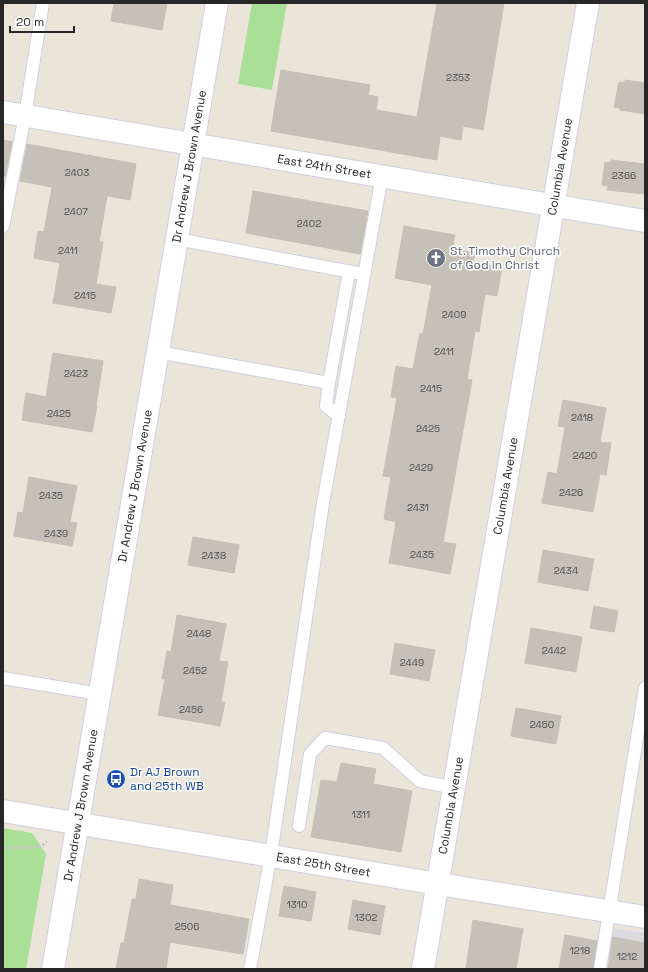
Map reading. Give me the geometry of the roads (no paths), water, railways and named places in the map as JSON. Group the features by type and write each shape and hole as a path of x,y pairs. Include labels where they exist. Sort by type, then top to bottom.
{"street":[{"name":"Dr Andrew J Brown Avenue","path":"53,969 218,3"},
{"name":"Columbia Avenue","path":"424,969 588,3"},
{"name":"East 24th Street","path":"3,112 645,221"},
{"name":"East 25th Street","path":"3,811 645,917"}],"lane":[{"path":"3,226 24,116 43,3"},
{"path":"250,969 270,855 324,503 382,176"},
{"path":"177,239 364,274"},
{"path":"339,416 326,406 349,272"},
{"path":"158,352 329,383"},
{"path":"3,678 100,694"},
{"path":"600,969 645,688"},
{"path":"299,826 310,754 325,738 383,748 420,781 454,788"}],"place":[{"name":"St. Timothy Church of God in Christ","path":"436,258"},
{"name":"Dr AJ Brown and 25th WB","path":"116,779"}]}
